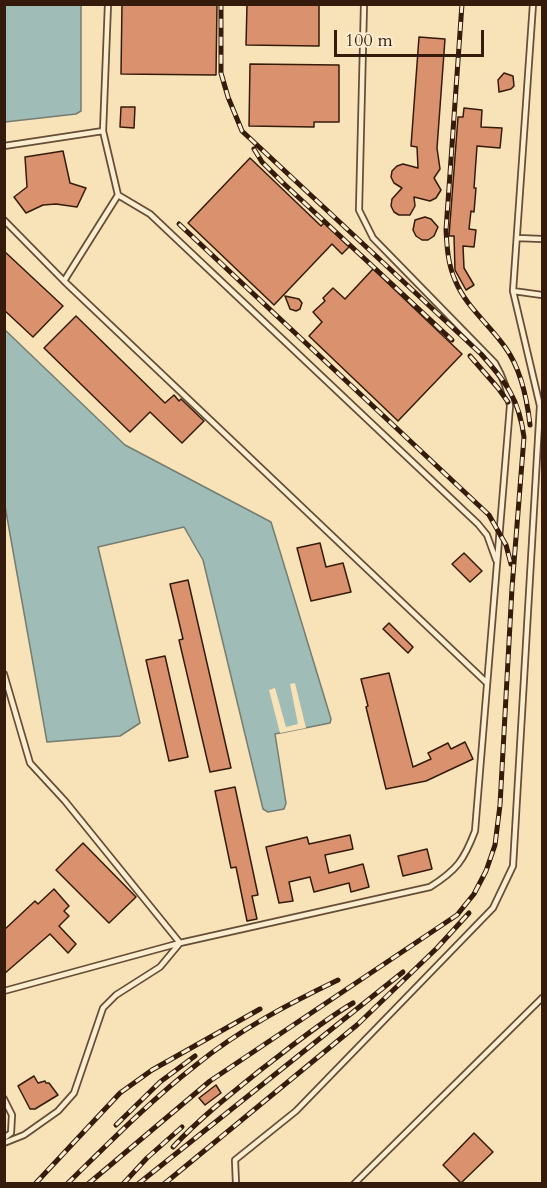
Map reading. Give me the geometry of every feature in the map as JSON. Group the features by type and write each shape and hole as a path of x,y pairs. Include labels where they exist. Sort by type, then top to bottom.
{"lane":[{"path":"64,280 118,195 103,131 108,4"},
{"path":"4,991 180,943 430,887 450,874 467,853 475,831 510,406 504,380 495,363 373,238 359,210 364,4"},
{"path":"236,1184 235,1160 296,1111 493,908 513,866 540,406 513,291 533,4"},
{"path":"4,146 103,131"},
{"path":"118,195 150,214 478,524 487,535 496,562"},
{"path":"4,220 487,683"},
{"path":"517,238 543,239"},
{"path":"513,291 543,296"},
{"path":"4,674 30,763 65,801 180,943"},
{"path":"4,1143 24,1135 58,1111 74,1092 103,1008 116,995 160,967 180,943"},
{"path":"354,1184 543,998"},
{"path":"4,1099 12,1115 11,1133 4,1138"}],"water":[{"path":"4,5 81,5 81,111 76,114 5,122"},
{"path":"4,329 125,445 271,522 331,719 330,723 275,734 286,803 284,809 268,812 263,809 203,560 184,527 98,547 140,723 120,736 47,742 5,506"}],"pier":[{"path":"295,683 306,728 280,733 269,690 275,688 286,727 298,724 290,684"}],"building":[{"path":"122,4 217,4 216,75 121,74"},
{"path":"247,4 319,4 319,46 246,45"},
{"path":"419,37 445,39 437,148 440,169 434,178 441,190 436,198 430,201 414,197 415,206 410,215 399,215 391,206 392,199 402,188 394,183 391,177 392,171 403,164 418,168 417,147 411,146"},
{"path":"250,64 339,65 339,122 314,122 314,127 249,126"},
{"path":"504,73 513,76 514,86 499,92 498,80"},
{"path":"121,107 135,107 134,128 120,127"},
{"path":"464,108 482,110 481,127 502,128 500,148 477,146 474,212 471,211 469,229 476,230 474,247 463,246 464,268 474,285 466,290 455,270 454,236 449,236 458,117 463,117"},
{"path":"63,151 70,183 86,188 77,207 43,205 26,213 14,197 27,187 25,157"},
{"path":"250,158 321,226 324,223 349,247 342,254 332,244 274,305 188,223"},
{"path":"425,217 431,219 438,227 434,236 428,240 422,240 413,230 415,220"},
{"path":"4,251 63,306 33,337 4,310"},
{"path":"373,269 462,354 398,421 309,336 322,322 313,312 325,301 323,298 333,288 345,299"},
{"path":"285,296 299,299 302,303 300,309 296,311 290,309"},
{"path":"76,316 165,403 174,395 204,421 182,443 150,412 130,432 44,348"},
{"path":"320,543 326,567 343,563 351,592 311,601 297,548"},
{"path":"464,553 482,571 470,582 452,564"},
{"path":"188,580 231,768 210,772 179,640 183,639 170,584"},
{"path":"389,623 413,647 408,653 383,629"},
{"path":"165,656 188,757 169,761 146,660"},
{"path":"389,673 413,767 431,759 428,753 448,743 451,749 465,742 473,759 426,781 386,789 361,679"},
{"path":"235,787 258,895 252,896 257,919 247,921 236,867 231,868 215,791"},
{"path":"350,835 353,849 325,855 329,873 363,864 369,887 351,892 349,883 314,892 310,877 289,882 293,901 279,903 266,847 307,837 309,844"},
{"path":"83,843 136,897 109,923 56,870"},
{"path":"427,849 432,869 403,876 398,856"},
{"path":"54,889 69,906 64,911 69,916 59,926 76,944 68,953 50,934 4,974 4,930 35,901 38,904"},
{"path":"34,1076 38,1083 45,1081 49,1083 58,1095 35,1109 30,1109 18,1086"},
{"path":"216,1085 221,1093 205,1105 199,1098"},
{"path":"474,1133 493,1152 461,1183 443,1165"}],"railway":[{"path":"88,1184 210,1081 457,915 474,894 486,871 495,845 500,805 512,588 524,437 519,412 498,373 481,354 242,131 221,73 221,4"},
{"path":"462,4 446,230 448,256 460,290 511,356 525,394 530,425"},
{"path":"254,149 262,162 282,182 452,340"},
{"path":"179,224 489,515 506,545 511,564"},
{"path":"470,356 508,402"},
{"path":"164,1184 357,1025 437,948 469,913"},
{"path":"138,1184 403,972"},
{"path":"67,1184 146,1108 212,1052 264,1018 338,980"},
{"path":"173,1147 228,1096 318,1026 353,1003"},
{"path":"35,1184 120,1093 152,1070 260,1009"},
{"path":"116,1125 160,1082 195,1056"},
{"path":"123,1184 147,1158 182,1127"}]}
